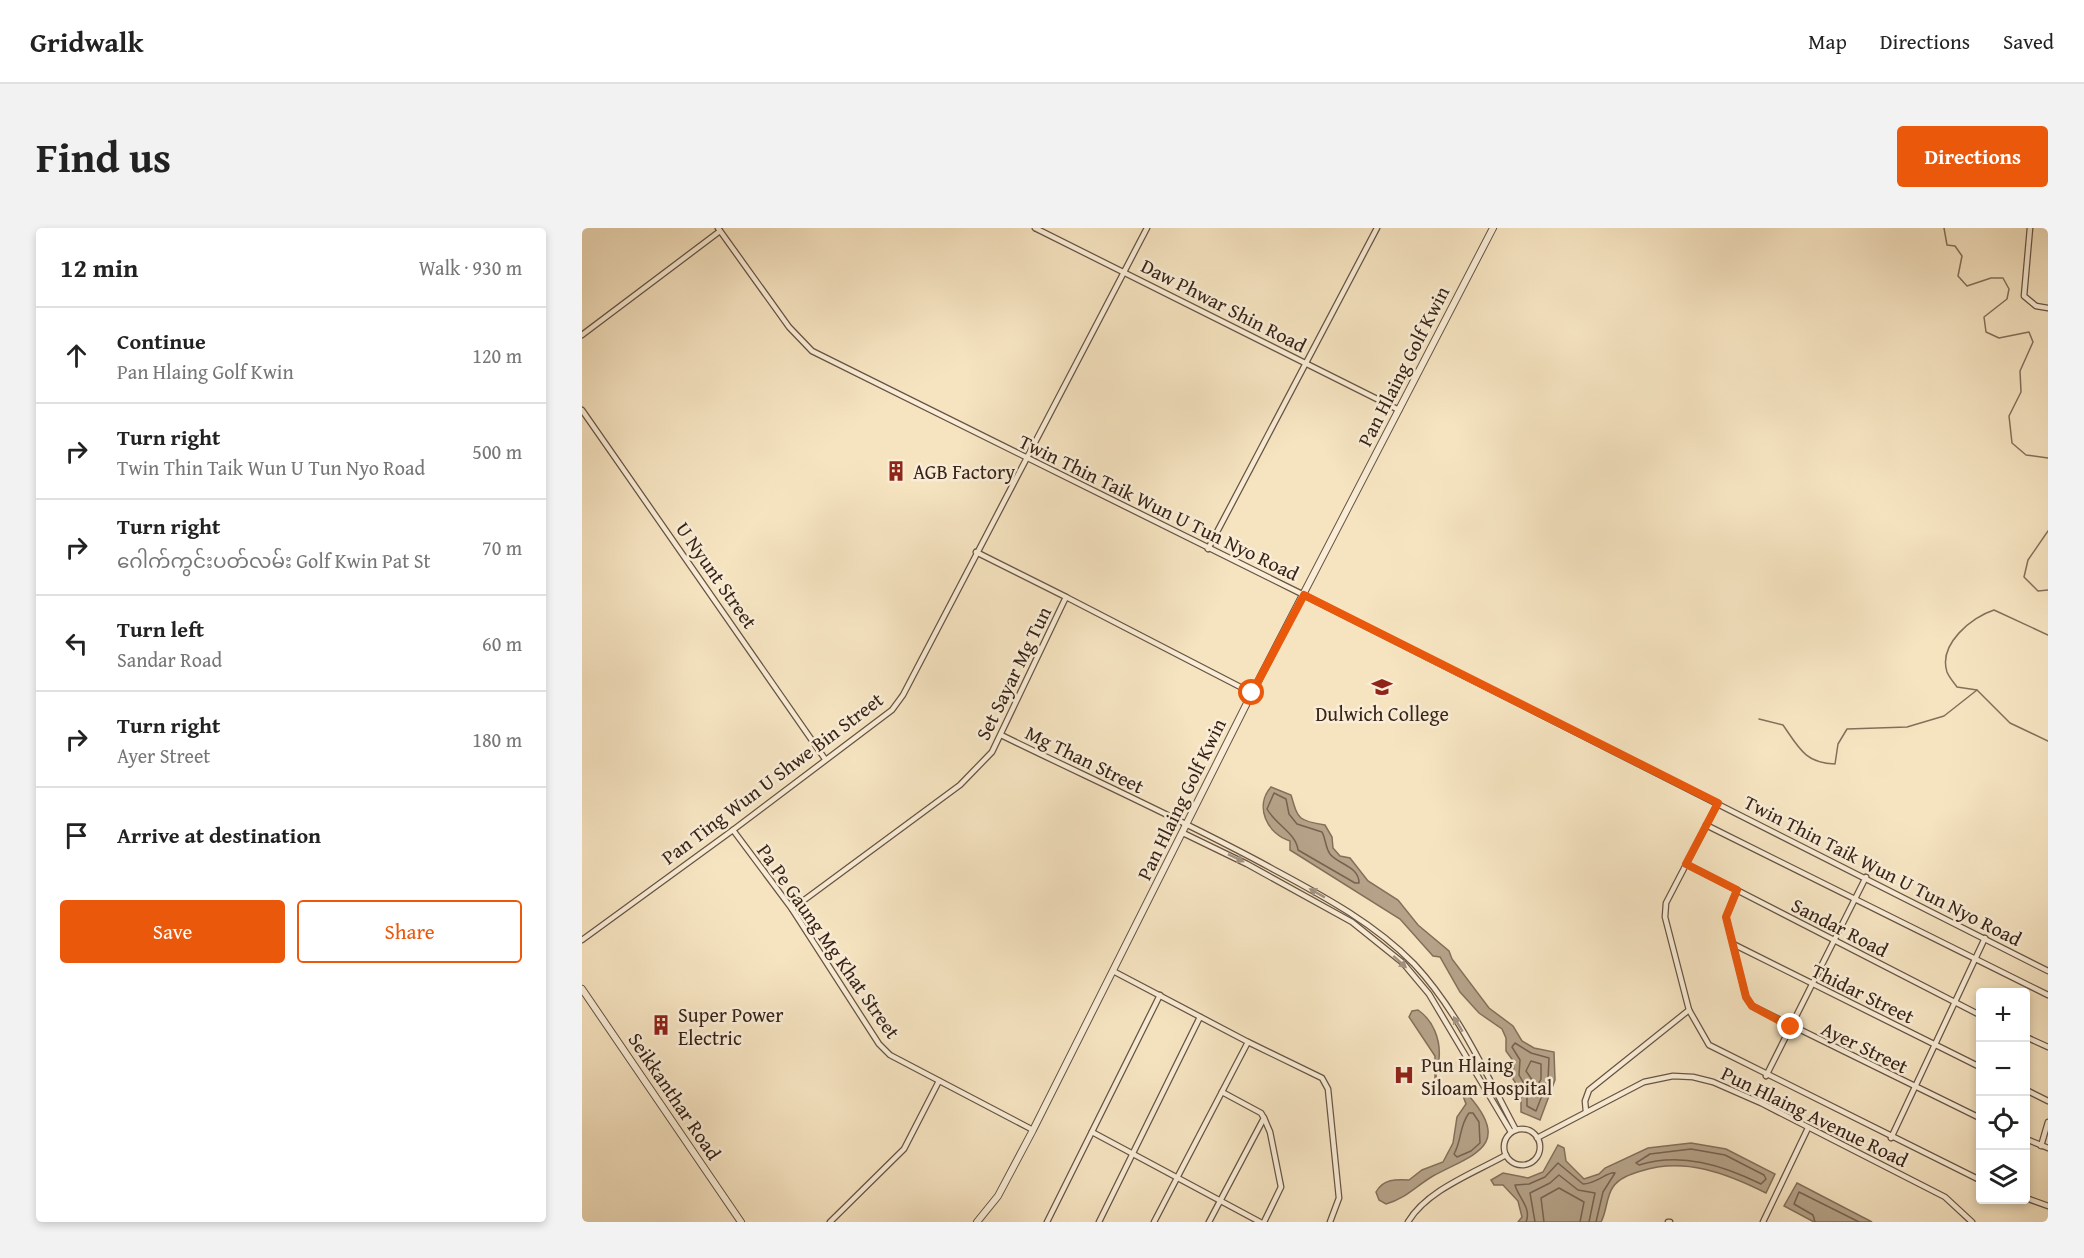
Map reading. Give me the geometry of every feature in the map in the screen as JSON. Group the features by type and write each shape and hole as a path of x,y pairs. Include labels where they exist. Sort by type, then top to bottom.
{"street":[{"name":"Daw Phwar Shin Road","path":"1035,228 1399,410"},
{"name":"Pan Ting Wun U Shwe Bin Street","path":"582,940 892,710 903,695 1025,458 1148,228"},
{"path":"1208,549 1377,228"},
{"name":"Pan Hlaing Golf Kwin","path":"977,1222 998,1196 1033,1130 1184,833 1252,693 1493,228"},
{"path":"2031,228 2024,296 2036,306 2048,308"},
{"path":"582,335 719,229"},
{"name":"Twin Thin Taik Wun U Tun Nyo Road","path":"719,229 789,327 812,351 1304,595 1866,877 2048,971"},
{"name":"U Nyunt Street","path":"582,410 825,759"},
{"name":"Set Sayar Mg Tun","path":"792,909 960,785 992,752 1001,735 1066,597 976,552"},
{"path":"1066,597 1252,693"},
{"name":"Mg Than Street","path":"1001,735 1188,825"},
{"path":"1718,803 1666,903 1665,917 1689,1010 1709,1045 1766,1076 1976,1178"},
{"path":"1188,825 1335,903 1378,932 1414,965 1448,1007 1514,1131"},
{"path":"1706,825 1975,960 2048,994"},
{"name":"Pa Pe Gaung Mg Khat Street","path":"733,830 792,909 879,1044 890,1055 1033,1130"},
{"path":"1184,833 1257,869 1352,922 1402,963 1432,998 1514,1131"},
{"name":"Sandar Road","path":"1686,864 1976,1013"},
{"path":"1766,1076 1866,877"},
{"name":"Ayer Street","path":"1737,890 1726,917 1746,997 1752,1006 1976,1116"},
{"path":"1892,1138 1985,938"},
{"name":"Thidar Street","path":"1732,944 1812,986 1976,1065"},
{"path":"1113,971 1248,1042 1322,1077 1328,1089 1339,1198 1330,1222"},
{"name":"Seikkanthar Road","path":"582,988 741,1222"},
{"path":"1047,1222 1160,995"},
{"path":"1586,1112 1585,1101 1594,1085 1689,1010"},
{"path":"1099,1222 1200,1017"},
{"path":"2030,1039 2048,1047"},
{"path":"1155,1222 1248,1042"},
{"name":"Pun Hlaing Avenue Road","path":"1537,1138 1644,1082 1673,1076 1693,1077 1728,1088 1945,1197 1972,1222"},
{"path":"831,1222 904,1149 939,1081"},
{"path":"1092,1132 1220,1202 1262,1222 1281,1187 1270,1132 1264,1118 1222,1092"},
{"path":"2030,1092 2048,1101"},
{"path":"1209,1222 1264,1118"},
{"path":"2041,1146 2048,1122"},
{"path":"1763,1222 1808,1128"},
{"path":"1527,1130 1537,1138 1540,1147 1539,1154 1532,1162 1517,1165 1506,1155 1504,1142 1514,1131 1527,1130"},
{"path":"2030,1141 2048,1148"},
{"path":"1408,1222 1424,1204 1438,1193 1506,1155"},
{"path":"2030,1200 2048,1206"}],"water":[{"path":"1271,787 1291,795 1295,809 1301,818 1325,825 1332,837 1333,848 1340,856 1350,858 1368,881 1398,900 1418,925 1449,951 1452,959 1489,1008 1513,1026 1522,1041 1534,1048 1554,1052 1555,1080 1540,1120 1521,1112 1521,1091 1513,1079 1514,1062 1506,1051 1506,1038 1502,1029 1479,1013 1460,992 1440,957 1433,956 1400,919 1290,850 1290,841 1269,826 1263,811 1266,794"},
{"path":"1418,1010 1428,1019 1437,1038 1439,1059 1436,1072 1437,1081 1448,1090 1466,1093 1469,1096 1482,1113 1488,1127 1487,1138 1482,1147 1473,1155 1433,1176 1399,1199 1386,1204 1379,1200 1376,1192 1382,1184 1395,1180 1409,1180 1422,1170 1443,1162 1453,1143 1457,1117 1466,1104 1463,1096 1444,1094 1435,1081 1435,1056 1409,1017 1412,1011"},
{"path":"1691,1143 1726,1149 1775,1174 1766,1193 1736,1179 1705,1169 1657,1167 1629,1175 1616,1184 1609,1195 1601,1222 1518,1222 1522,1217 1518,1201 1503,1185 1494,1185 1491,1180 1503,1173 1528,1178 1543,1172 1558,1145 1564,1148 1566,1161 1584,1179 1599,1174 1605,1168 1648,1148"},
{"path":"1797,1183 1872,1222 1814,1222 1784,1206"}],"waterway":[{"path":"1944,228 1947,245 1955,246 1962,256 1958,276 1967,286 1991,278 2003,278 2009,289 2007,299 1984,317 1986,332 1999,338 2029,332 2033,342 2020,371 2021,392 2009,416 2012,443 2026,455 2048,458"},
{"path":"2048,531 2028,560 2024,577 2038,591 2048,590"},
{"path":"2048,635 1994,610 1976,619 1959,633 1947,651 1946,662 1947,672 1957,687 1977,690 2010,723 2048,741"},
{"path":"1759,719 1783,725 1804,753 1816,761 1835,764 1838,744 1847,729 1907,727 1944,716 1977,690"}],"place":[{"name":"AGB Factory","path":"896,471"},
{"name":"Dulwich College","path":"1382,687"},
{"name":"Super Power Electric","path":"661,1025"},
{"name":"Pun Hlaing Siloam Hospital","path":"1404,1075"}],"route":[{"path":"1252,693 1304,595 1718,803 1686,864 1737,890 1726,917 1746,997 1752,1006 1791,1027"}]}
